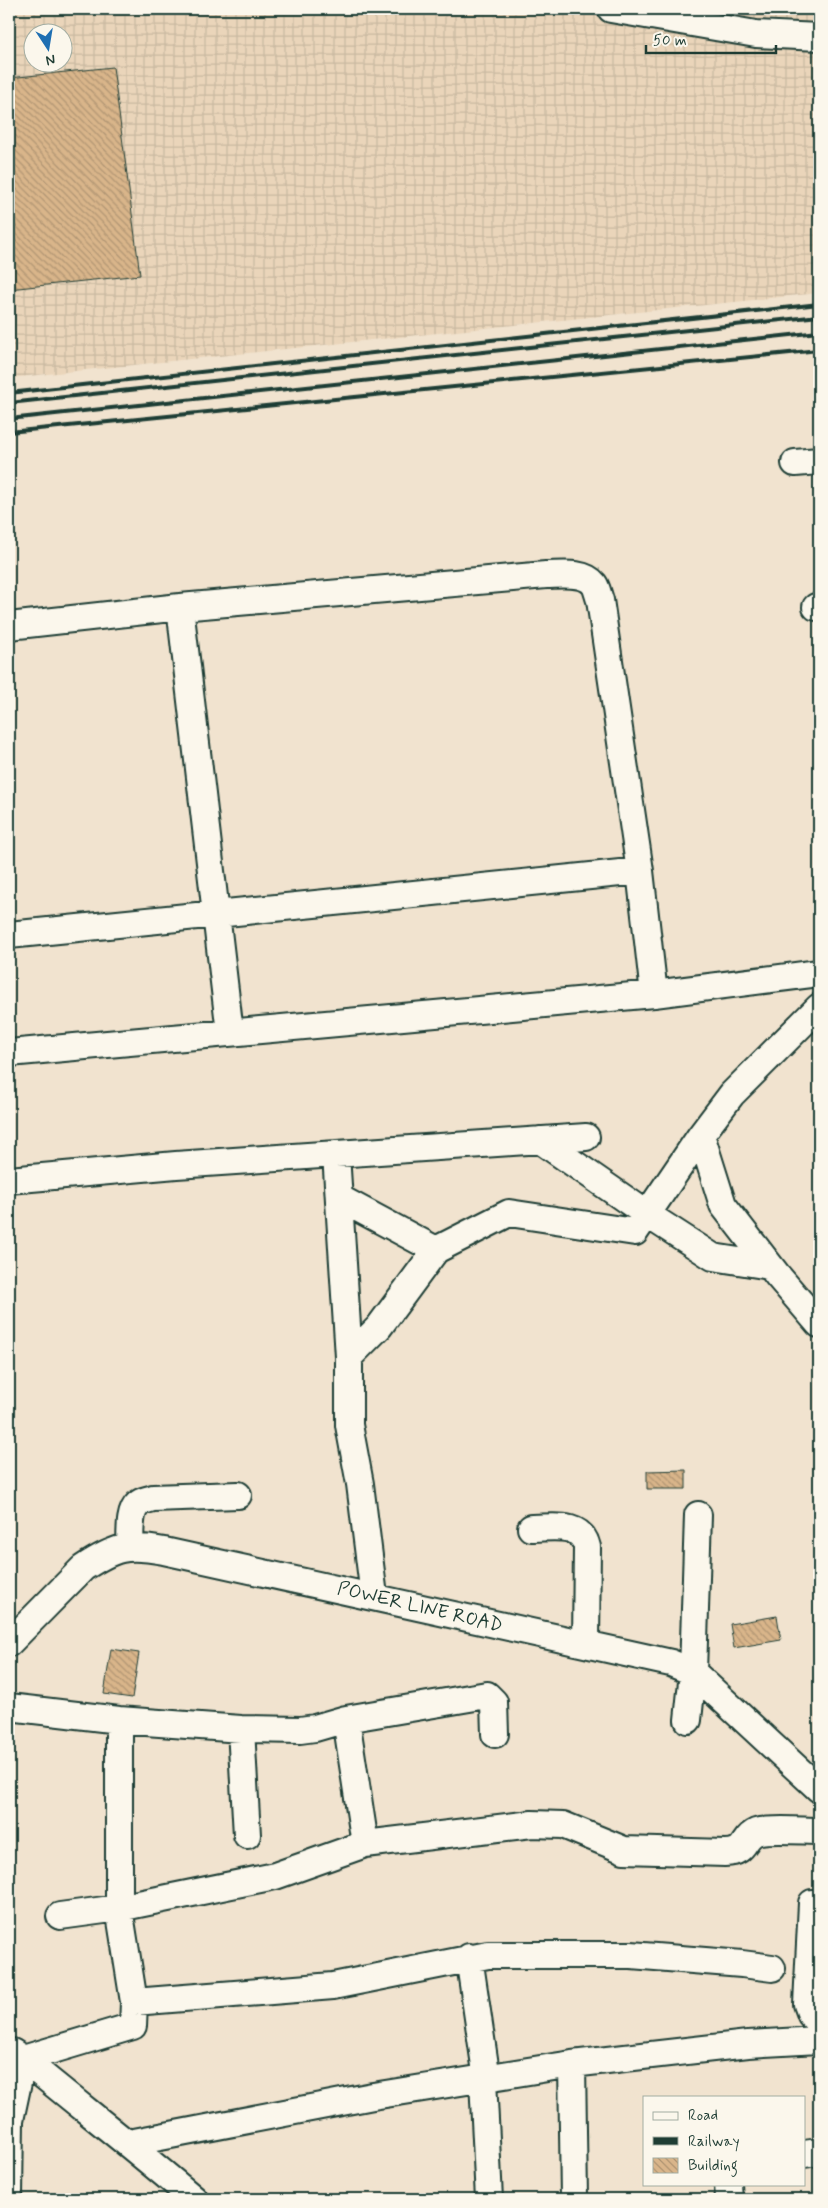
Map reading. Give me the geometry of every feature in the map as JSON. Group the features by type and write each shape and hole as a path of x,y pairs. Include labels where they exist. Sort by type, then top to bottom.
{"street":[{"path":"611,9 756,34 819,37"},
{"path":"9,626 180,607 546,575 573,575 586,579 594,584 600,600 640,871 654,994"},
{"path":"180,607 230,1033"},
{"path":"9,935 640,871"},
{"path":"9,1053 654,994 819,973"},
{"path":"349,1357 379,1327 436,1250 509,1213 635,1232 701,1135 732,1094 819,1007"},
{"path":"701,1135 723,1205 770,1266 819,1324"},
{"path":"9,1180 176,1164 586,1137"},
{"path":"540,1140 648,1215 713,1257 770,1266"},
{"path":"336,1154 349,1357 349,1425 360,1484 374,1596"},
{"path":"339,1198 436,1250"},
{"path":"130,1548 132,1515 136,1505 141,1502 153,1498 238,1495"},
{"path":"688,1720 693,1672 698,1516"},
{"path":"531,1528 565,1528 575,1530 583,1537 587,1547 586,1644"},
{"name":"POWER LINE ROAD","path":"9,1643 83,1568 113,1550 137,1546 374,1596 671,1663 693,1672 819,1789"},
{"path":"9,1707 119,1720 241,1729 300,1730 315,1728 346,1719 487,1695 494,1702 495,1734"},
{"path":"346,1719 365,1844"},
{"path":"16,2054 133,2026 134,2002 119,1908 119,1720"},
{"path":"241,1729 247,1836"},
{"path":"60,1916 119,1908 275,1876 365,1844 550,1823 563,1824 624,1850 732,1853 742,1848 751,1835 761,1831 819,1831"},
{"path":"812,1903 807,2004 811,2015 819,2022"},
{"path":"134,2002 333,1986 469,1957 488,1955 631,1955 772,1968"},
{"path":"469,1957 485,2079 489,2199"},
{"path":"129,2143 373,2096 572,2064 739,2044 819,2040"},
{"path":"16,2054 129,2143 194,2199"},
{"path":"9,2196 10,2120 16,2054"},
{"path":"572,2064 574,2198"},
{"path":"806,2154 819,2152"},
{"path":"728,2186 728,2199"}],"shaded area":[{"path":"9,9 819,9 819,293 9,378"}],"building":[{"path":"113,67 140,275 9,289 9,78"},
{"path":"686,1470 686,1489 647,1489 647,1471"},
{"path":"777,1616 781,1640 734,1648 730,1624"},
{"path":"111,1649 139,1653 132,1698 104,1694"}],"railway":[{"path":"9,393 819,304"},
{"path":"9,403 819,316"},
{"path":"9,419 819,332"},
{"path":"9,432 819,350"}]}
